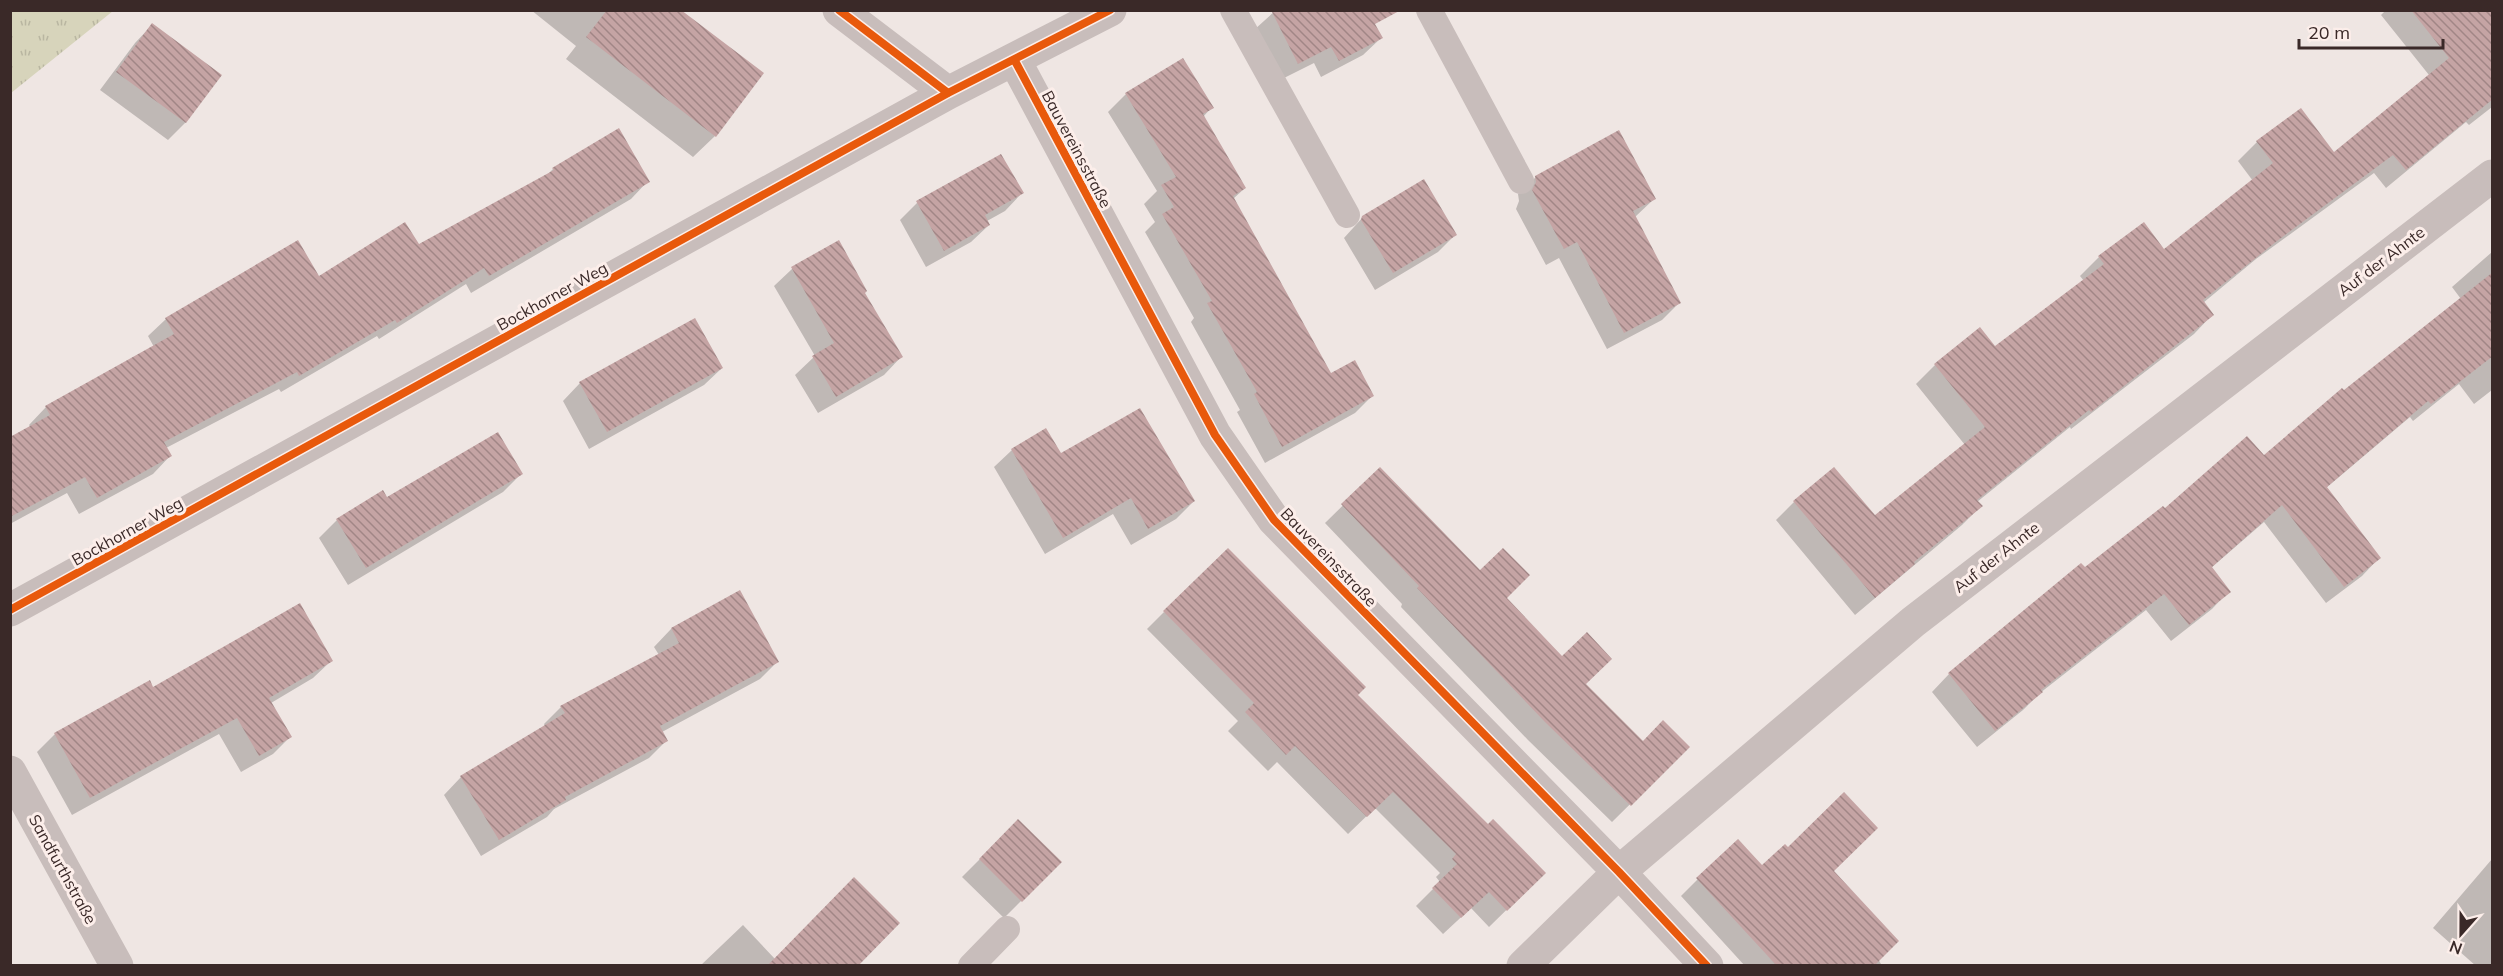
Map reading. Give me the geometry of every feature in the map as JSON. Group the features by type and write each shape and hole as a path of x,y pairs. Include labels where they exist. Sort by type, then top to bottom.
{"street":[{"path":"838,10 948,93"},
{"name":"Bockhorner Weg","path":"10,610 948,93 1015,61 1110,10"},
{"name":"Bauvereinsstraße","path":"1015,61 1215,435 1274,520 1619,872 1707,966"},
{"name":"Auf der Ahnte","path":"1523,966 1619,872 1913,622 2493,176"},
{"name":"Sandfurthstraße","path":"10,772 117,966"}],"lane":[{"path":"1233,10 1347,214"},
{"path":"1429,10 1521,181"},
{"path":"971,966 1007,929"}],"green space":[{"path":"11,10 113,10 113,11 11,93"}],"building":[{"path":"607,10 681,10 764,73 716,137 586,37"},
{"path":"1271,10 1401,10 1375,24 1383,38 1339,61 1331,47 1298,64"},
{"path":"2411,10 2493,10 2493,99 2406,170 2393,155 2277,241 2203,300 2214,315 2091,412 2089,410 1977,500 1983,506 1914,562 1915,564 1875,598 1793,501 1834,467 1875,515 1985,427 1934,364 1980,327 1995,346 2104,264 2098,256 2144,222 2164,249 2273,163 2256,141 2301,108 2334,152 2449,58"},
{"path":"152,23 222,75 186,123 116,72"},
{"path":"1183,58 1214,108 1203,114 1246,188 1233,196 1331,373 1355,360 1374,396 1282,447 1254,394 1257,392 1207,303 1212,301 1162,214 1174,207 1161,185 1176,177 1125,93"},
{"path":"619,128 650,182 489,276 484,268 397,323 395,320 299,376 297,372 164,442 172,456 97,498 85,477 10,517 10,437 50,415 45,406 174,334 165,318 298,240 319,276 405,222 419,244 554,170 552,168"},
{"path":"1619,130 1656,199 1633,211 1681,303 1624,333 1577,242 1564,249 1532,190 1536,182 1535,176"},
{"path":"1001,154 1024,193 985,215 990,225 944,251 916,201"},
{"path":"1424,179 1457,235 1393,273 1361,220 1362,216"},
{"path":"839,240 867,291 865,293 903,357 836,397 812,356 834,343 791,267"},
{"path":"2493,272 2493,356 2431,404 2428,401 2327,487 2381,558 2344,587 2282,505 2212,567 2231,592 2189,625 2164,594 2041,690 2043,692 1995,731 1948,673 2081,563 2085,567 2163,506 2165,508 2247,436 2264,455 2342,388 2344,390"},
{"path":"695,318 723,368 607,432 579,382"},
{"path":"1140,408 1195,501 1148,529 1131,498 1063,538 1011,449 1046,428 1061,453"},
{"path":"498,432 523,474 366,568 336,519 383,490 387,497"},
{"path":"1380,467 1480,570 1503,548 1530,575 1507,598 1562,656 1587,632 1612,659 1586,684 1643,741 1663,720 1690,747 1631,806 1545,722 1417,588 1419,586 1341,504"},
{"path":"1228,548 1366,687 1358,695 1488,824 1493,819 1546,873 1507,911 1489,892 1461,918 1432,888 1457,864 1452,859 1456,854 1393,792 1367,817 1295,746 1286,755 1245,712 1254,703 1163,611"},
{"path":"740,590 779,662 660,726 668,741 565,797 566,800 499,840 460,776 565,713 560,706 679,643 671,628"},
{"path":"300,603 333,661 269,698 292,737 259,756 237,718 90,798 54,733 150,680 153,687"},
{"path":"1844,792 1878,828 1834,871 1899,941 1874,966 1777,966 1696,878 1738,839 1762,865 1785,844 1788,847"},
{"path":"1018,819 1062,862 1022,902 979,859"},
{"path":"854,877 900,923 858,966 767,966"}],"cycle path":[{"path":"839,10 948,93"},
{"path":"10,610 948,93 1110,10"},
{"path":"1015,61 1215,435 1274,520 1619,872 1707,966"}]}
